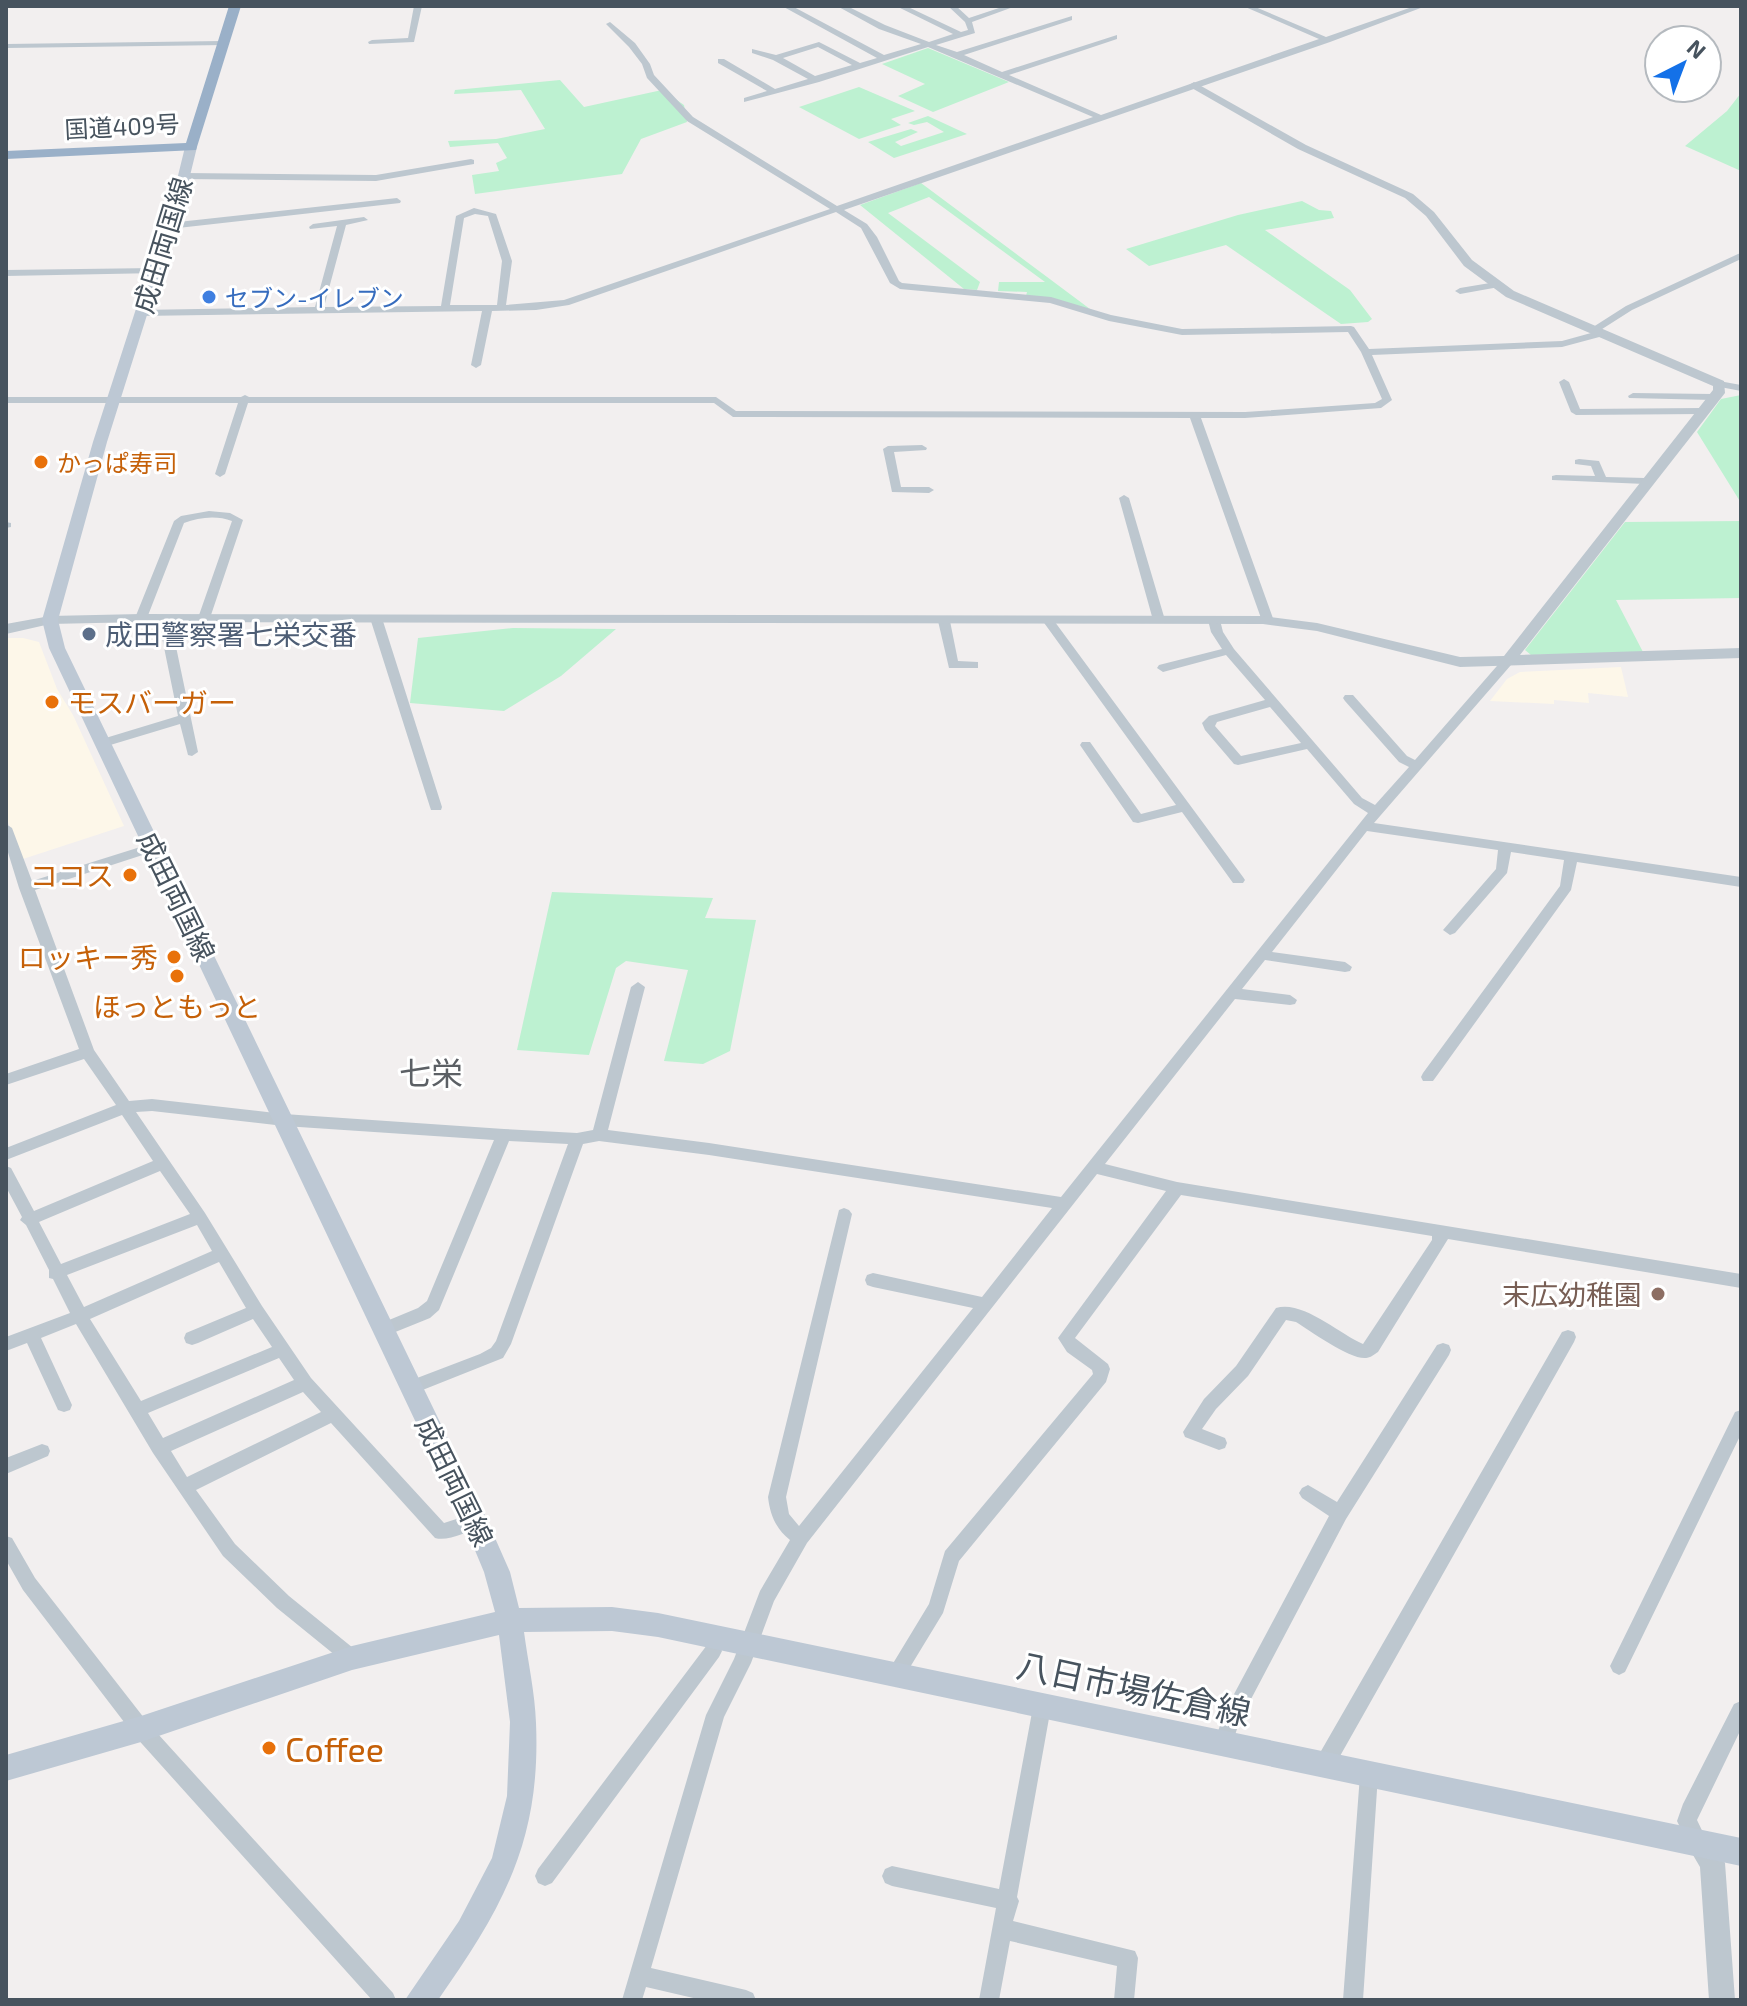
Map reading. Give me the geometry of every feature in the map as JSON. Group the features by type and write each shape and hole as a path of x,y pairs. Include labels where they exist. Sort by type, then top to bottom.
{"highway":[{"name":"国道409号","path":"6,155 191,147 235,6"}],"main road":[{"name":"成田両国線","path":"191,147 50,620 57,648 475,1521 497,1572 510,1620 523,1722 521,1796 505,1862 469,1931 420,2000"},
{"name":"八日市場佐倉線","path":"510,1620 612,1619 658,1625 1741,1852"},
{"path":"6,1768 141,1729 352,1658 510,1620"}],"street":[{"path":"372,42 411,40 418,6"},
{"path":"789,6 883,58"},
{"path":"841,6 882,27 957,55 1101,118"},
{"path":"900,6 959,34"},
{"path":"747,100 972,31 968,21 952,6"},
{"path":"968,21 1012,6"},
{"path":"1247,6 1327,40"},
{"path":"140,313 547,307 571,302 1422,6"},
{"path":"957,55 1069,18"},
{"path":"6,400 716,400 733,414 1245,415 1382,405 1387,400 1366,352 1351,329 1182,332 1109,318 1051,300 906,288 895,283 864,226 690,119 650,76 646,64 632,45 610,24"},
{"path":"1001,75 1114,37"},
{"path":"6,46 222,43"},
{"path":"776,58 819,44 860,66"},
{"path":"755,51 776,58 816,80"},
{"path":"721,61 774,92"},
{"path":"1194,85 1302,147 1409,196 1430,214 1468,263 1496,285 1716,391"},
{"path":"184,176 376,178 471,162"},
{"path":"169,226 397,201"},
{"path":"445,308 460,216 474,211 492,214 507,261 501,307"},
{"path":"313,227 364,220"},
{"path":"319,309 342,223"},
{"path":"1366,352 1562,344 1596,332 1629,308 1741,256"},
{"path":"6,273 155,271"},
{"path":"1460,291 1496,285"},
{"path":"476,365 488,307"},
{"path":"1564,382 1576,412 1701,411"},
{"path":"1633,396 1741,388"},
{"path":"632,2000 715,1715 749,1644 762,1607 801,1537 1364,826 1507,662 1716,391"},
{"path":"220,474 245,398"},
{"path":"1194,414 1268,621"},
{"path":"922,448 888,449 896,490 929,490"},
{"path":"1579,462 1595,463 1602,479"},
{"path":"1556,478 1645,481"},
{"path":"1124,498 1159,620"},
{"path":"141,618 179,521 190,517 232,515 238,520 204,618"},
{"path":"6,629 50,620 141,618 1214,620 1268,621 1317,627 1435,658 1480,663 1741,653"},
{"path":"164,618 192,752"},
{"path":"376,618 436,807"},
{"path":"1048,620 1238,880"},
{"path":"1214,620 1217,632 1229,651 1358,801 1376,812"},
{"path":"944,621 953,665 974,665"},
{"path":"1163,668 1229,651"},
{"path":"1349,698 1403,759 1415,765"},
{"path":"1273,702 1213,719 1208,723 1209,727 1238,761 1309,745"},
{"path":"103,743 186,718"},
{"path":"1086,745 1138,819 1185,807"},
{"path":"1364,826 1741,882"},
{"path":"6,828 10,848 87,1052 200,1217 282,1350 305,1383 441,1532 475,1521"},
{"path":"26,888 153,847"},
{"path":"1450,930 1502,870 1505,849"},
{"path":"1428,1077 1566,887 1571,858"},
{"path":"1261,955 1345,967"},
{"path":"599,1135 638,987"},
{"path":"1231,993 1290,1000"},
{"path":"6,1080 87,1052"},
{"path":"6,1154 127,1107 152,1105 284,1120 504,1135 577,1139 599,1135 1065,1204"},
{"path":"383,1330 424,1313 433,1305 504,1135"},
{"path":"410,1388 497,1353 577,1139"},
{"path":"28,1220 163,1163"},
{"path":"1094,1167 1177,1188 1741,1281"},
{"path":"6,1172 55,1273 184,1487 229,1550 283,1602 352,1658"},
{"path":"895,1676 937,1607 951,1557 1100,1377 1102,1369 1096,1361 1070,1346 1066,1338 1177,1188"},
{"path":"801,1537 781,1520 777,1497 844,1214"},
{"path":"55,1273 200,1217"},
{"path":"1219,1443 1191,1432 1210,1404 1242,1371 1282,1313 1299,1316 1365,1352 1372,1347 1440,1241 1440,1232"},
{"path":"6,1344 80,1316 223,1253"},
{"path":"873,1280 987,1305"},
{"path":"192,1338 256,1311"},
{"path":"31,1334 64,1405"},
{"path":"1324,1765 1568,1337"},
{"path":"136,1411 282,1350"},
{"path":"1223,1743 1232,1717 1340,1513 1443,1350"},
{"path":"159,1448 305,1383"},
{"path":"184,1487 333,1414"},
{"path":"1619,1666 1741,1417"},
{"path":"6,1466 42,1451"},
{"path":"1308,1493 1340,1513"},
{"path":"6,1544 29,1584 141,1729 386,2000"},
{"path":"545,1876 713,1651"},
{"path":"989,2000 1042,1707"},
{"path":"1722,2000 1712,1863 1687,1821 1741,1710"},
{"path":"1353,2000 1369,1775"},
{"path":"892,1876 1009,1901"},
{"path":"1003,1929 1128,1958 1124,2000"},
{"path":"639,1975 746,2000"}],"shaded area":[{"path":"6,638 39,642 57,689 73,715 124,826 23,859 6,817"},
{"path":"1621,667 1628,697 1588,693 1589,703 1490,701 1507,679 1520,672"}],"green space":[{"path":"928,48 1009,82 933,112 898,96 925,84 882,64"},
{"path":"560,80 584,107 662,90 684,105 687,122 641,139 622,174 475,194 472,175 499,171 496,163 507,158 498,143 450,147 448,141 496,139 545,129 521,90 454,94 455,90"},
{"path":"859,87 915,111 891,119 901,125 859,139 799,107"},
{"path":"1741,93 1741,171 1685,146 1727,111"},
{"path":"928,116 967,134 894,158 868,142 911,129 918,132 895,142 901,146 944,132 927,122 908,123"},
{"path":"921,183 1090,309 1026,296 1027,292 998,291 999,282 1045,282 929,197 888,213 980,282 977,290 964,289 860,205"},
{"path":"1302,201 1319,210 1331,211 1334,218 1265,230 1350,290 1372,319 1368,322 1341,324 1226,245 1149,266 1126,249 1238,215"},
{"path":"1741,395 1741,503 1697,432 1721,399"},
{"path":"1741,521 1741,598 1616,600 1643,652 1531,655 1525,650 1625,522"},
{"path":"513,628 616,629 561,676 504,711 410,703 418,638"},
{"path":"552,892 713,898 705,918 756,920 730,1051 703,1064 664,1061 688,970 626,961 616,968 589,1055 517,1050"}],"place":[{"name":"セブン-イレブン","path":"209,297"},
{"name":"かっぱ寿司","path":"41,462"},
{"name":"成田警察署七栄交番","path":"89,634"},
{"name":"モスバーガー","path":"52,702"},
{"name":"ココス","path":"130,875"},
{"name":"ロッキー秀","path":"174,957"},
{"name":"ほっともっと","path":"177,976"},
{"name":"末広幼稚園","path":"1658,1294"},
{"name":"Coffee","path":"269,1748"}],"district":[{"name":"七栄","path":"431,1072"}]}
